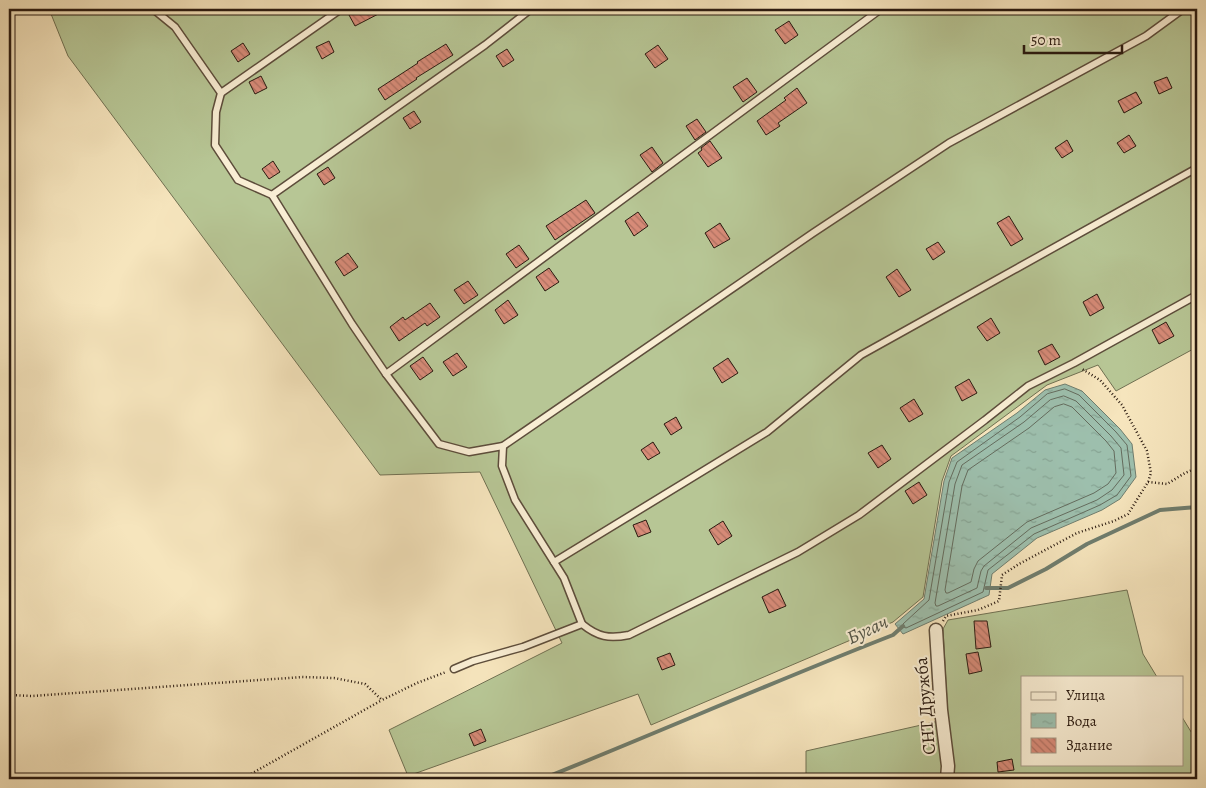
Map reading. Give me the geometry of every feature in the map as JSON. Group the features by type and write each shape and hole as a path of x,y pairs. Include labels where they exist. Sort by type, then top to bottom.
{"street":[{"name":"СНТ Дружба","path":"936,630 941,710 948,766 947,779"}],"lane":[{"path":"153,9 175,27 221,93"},
{"path":"341,9 221,93 216,112 215,145 238,180 272,195 352,324 386,374 439,444 469,452 503,446 949,143 1146,36 1183,9"},
{"path":"272,195 485,45 532,9"},
{"path":"386,374 881,9"},
{"path":"554,562 767,432 861,355 1197,168"},
{"path":"503,446 502,466 515,500 564,578 582,624 594,633 616,637 629,635 798,552 859,515 986,420 1028,386 1074,363 1197,295"},
{"path":"454,669 474,661 523,647 582,624"}],"path":[{"path":"936,630 946,616 978,610 999,601 1002,575 1027,559 1077,533 1114,521 1128,514 1148,482 1151,473 1147,451 1122,405 1100,380 1074,363"},
{"path":"1148,482 1168,484 1197,468"},
{"path":"242,779 382,700 417,683 454,669"},
{"path":"9,696 302,677 334,678 365,684 382,700"}],"green space":[{"path":"49,9 1197,9 1197,347 1116,391 1098,365 1047,385 951,456 942,481 923,597 893,622 651,725 638,694 408,776 389,730 562,643 480,472 380,475 68,56"},
{"path":"1127,590 1143,654 1156,676 1021,676 1021,766 1184,766 1184,720 1193,735 1191,779 806,779 806,751 948,719 943,629 948,620"}],"water":[{"path":"1065,384 1082,391 1120,429 1132,444 1136,477 1120,499 1102,510 1037,538 992,574 989,595 903,634 895,624 924,599 944,481 952,458 1017,413 1045,390"}],"building":[{"path":"360,9 388,9 355,26 349,15"},
{"path":"789,21 798,35 785,44 775,30"},
{"path":"329,41 334,52 322,59 316,47"},
{"path":"243,43 250,54 238,62 231,51"},
{"path":"446,44 453,55 385,100 378,89"},
{"path":"658,45 668,59 655,68 645,54"},
{"path":"507,49 514,60 503,67 496,56"},
{"path":"261,76 267,88 255,94 249,82"},
{"path":"1167,77 1172,88 1159,94 1154,82"},
{"path":"747,78 757,92 743,102 733,87"},
{"path":"797,88 807,103 778,123 780,126 766,135 757,121 786,100 784,98"},
{"path":"1136,92 1142,103 1124,113 1118,101"},
{"path":"414,111 421,122 410,129 403,118"},
{"path":"697,119 706,132 695,140 686,126"},
{"path":"1129,135 1136,146 1124,153 1117,143"},
{"path":"1067,140 1073,151 1062,158 1055,148"},
{"path":"710,141 722,158 708,167 698,153"},
{"path":"652,147 663,163 652,172 640,155"},
{"path":"273,161 280,172 269,179 262,169"},
{"path":"328,167 335,178 324,185 317,174"},
{"path":"586,200 595,213 555,240 546,226"},
{"path":"638,212 648,226 634,236 625,221"},
{"path":"1009,216 1023,239 1011,246 997,223"},
{"path":"720,223 730,239 714,248 705,233"},
{"path":"938,242 945,252 933,260 926,249"},
{"path":"519,245 529,259 516,268 506,254"},
{"path":"348,253 358,267 344,276 335,262"},
{"path":"549,268 559,282 545,291 536,277"},
{"path":"897,269 911,290 899,297 886,277"},
{"path":"468,281 478,295 464,304 454,290"},
{"path":"1097,294 1104,308 1090,316 1083,302"},
{"path":"508,300 518,315 504,324 495,310"},
{"path":"430,303 440,317 427,326 425,323 399,341 390,327 403,317 405,320"},
{"path":"991,318 1000,333 987,341 977,327"},
{"path":"1166,322 1174,336 1159,344 1152,330"},
{"path":"1052,344 1060,357 1045,365 1038,351"},
{"path":"457,353 467,367 453,376 443,362"},
{"path":"423,357 433,371 420,380 410,366"},
{"path":"728,358 738,373 722,383 713,368"},
{"path":"969,379 977,393 962,401 955,387"},
{"path":"914,399 923,414 909,422 900,408"},
{"path":"676,417 682,428 671,435 664,424"},
{"path":"653,442 660,453 648,460 641,450"},
{"path":"882,445 891,459 878,468 868,453"},
{"path":"919,482 927,495 913,504 905,491"},
{"path":"646,520 651,532 638,537 633,525"},
{"path":"723,521 732,536 718,545 709,530"},
{"path":"778,589 786,606 769,613 762,597"},
{"path":"974,621 987,621 991,647 976,649"},
{"path":"978,652 982,671 969,674 966,654"},
{"path":"670,653 675,665 662,670 657,658"},
{"path":"481,729 486,741 474,746 469,734"},
{"path":"1012,759 1014,770 998,772 997,762"}],"waterway":[{"name":"Бугач","path":"986,588 1008,588 1046,569 1087,544 1160,510 1197,507"},
{"name":"Бугач","path":"542,779 893,635 903,626"}]}
